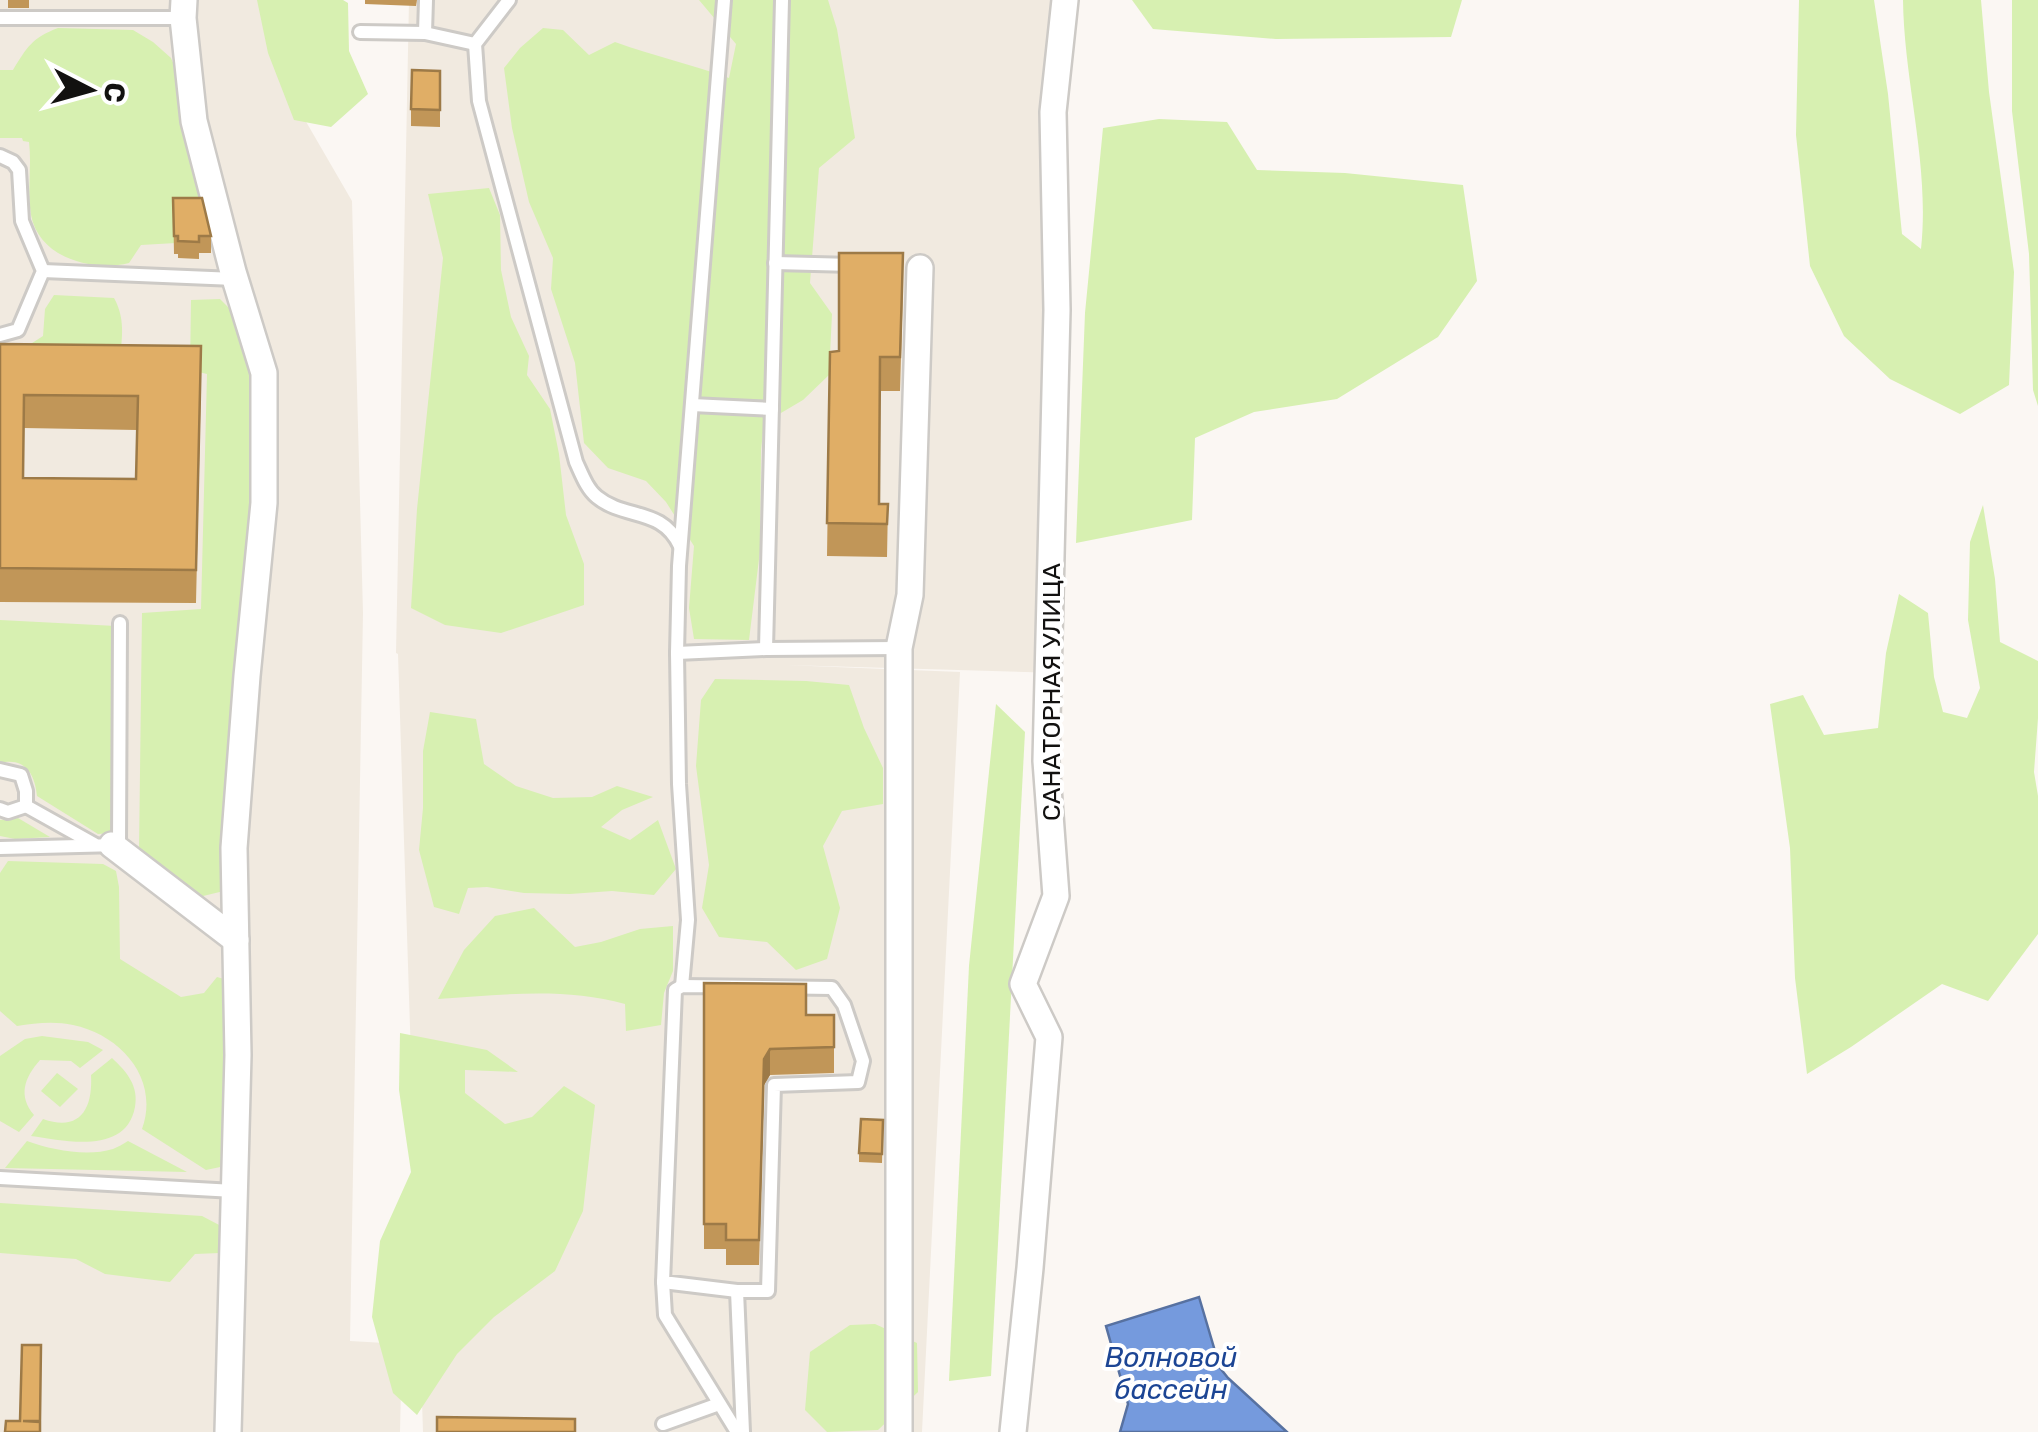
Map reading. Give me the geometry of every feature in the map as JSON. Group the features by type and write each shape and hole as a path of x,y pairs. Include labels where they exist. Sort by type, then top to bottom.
{"street":[{"name":"САНАТОРНАЯ УЛИЦА","path":"1013,1432 1049,1037 1024,984 1056,896 1046,761 1058,310 1052,112 1065,0"},
{"path":"184,9 194,121 264,373 264,503 234,848 238,1055 228,1432"},
{"path":"899,1432 900,648 910,595 911,268"},
{"path":"104,845 236,940"}],"lane":[{"path":"425,34 426,0"},
{"path":"509,0 475,44 478,101 576,462 594,495 607,504 666,526 680,548"},
{"path":"682,986 688,920 676,653 680,548 724,0"},
{"path":"766,649 782,0"},
{"path":"0,18 184,9"},
{"path":"360,32 425,34 475,44"},
{"path":"0,156 19,170 22,221 43,271 18,330 0,335"},
{"path":"775,263 866,266"},
{"path":"43,271 236,279"},
{"path":"692,405 772,409"},
{"path":"0,848 119,845 120,623"},
{"path":"676,653 900,648"},
{"path":"0,770 21,775 26,806"},
{"path":"0,809 8,812 26,806 104,845"},
{"path":"663,1282 737,1291 768,1290 774,1085 858,1082 863,1062 844,1005 832,988 682,986 676,990 663,1282 665,1315 740,1432"},
{"path":"0,1178 234,1190"},
{"path":"737,1291 740,1432"},
{"path":"662,1424 719,1404"}],"shaded area":[{"path":"0,0 271,0 283,82 352,201 363,613 350,1341 402,1344 400,1432 0,1432"},
{"path":"409,0 1069,0 1059,673 786,665 960,672 922,1432 423,1432 396,653"}],"green space":[{"path":"257,0 348,3 349,51 368,94 331,127 294,120 268,53"},
{"path":"699,0 828,0 837,29 855,138 819,168 810,283 832,314 829,375 803,400 764,423 760,551 749,640 694,639 689,608 694,546 666,502 646,481 608,468 584,443 575,363 551,289 553,258 529,202 512,128 504,68 543,28 563,30 589,55 615,42 729,78 736,44"},
{"path":"1132,0 1462,0 1451,37 1276,39 1153,29"},
{"path":"1799,0 1874,0 1902,234 1921,249 1920,155 1903,0 1981,0 1989,92 2014,272 2009,385 1960,414 1890,379 1844,336 1810,266 1796,135"},
{"path":"2012,0 2038,0 2038,406 2033,390 2029,254 2012,111"},
{"path":"58,28 133,30 171,58 181,81 201,208 176,243 141,245 129,263 84,263 44,242 31,215 29,142 22,138 0,138 0,70 13,70 31,44"},
{"path":"1159,119 1227,122 1257,170 1345,173 1463,185 1477,281 1438,337 1337,399 1254,412 1195,438 1192,520 1076,543 1085,313 1103,128"},
{"path":"489,188 500,215 501,270 511,317 529,356 527,375 550,409 566,515 584,564 584,605 501,633 445,625 411,608 417,509 443,258 428,194"},
{"path":"54,295 114,298 122,324 119,368 0,347 26,347 43,336 45,309"},
{"path":"220,299 235,314 253,382 253,532 228,890 199,897 139,852 142,613 201,609 207,374 190,370 191,300"},
{"path":"1983,505 2000,642 2038,661 2034,772 2038,796 2038,934 1988,1001 1942,984 1807,1074 1795,978 1790,848 1770,704 1803,695 1824,735 1878,728 1886,653 1899,594 1928,613 1934,677 1943,712 1967,718 1980,688 1968,620 1970,542"},
{"path":"0,620 116,626 114,833 98,834 37,796 31,774 22,765 0,763"},
{"path":"715,679 849,685 883,768 883,804 842,811 823,846 840,908 827,959 796,970 767,942 719,937 702,908 709,865 696,766 701,700"},
{"path":"996,704 1025,732 991,1376 949,1381 969,966"},
{"path":"430,712 476,719 484,764 516,786 553,798 592,797 617,786 653,797 622,810 601,827 630,840 658,820 676,869 654,895 468,888 459,914 434,907 419,850 423,751"},
{"path":"18,818 50,837 0,836 0,820"},
{"path":"8,861 103,864 116,871 119,887 120,959 181,997 204,993 217,977 231,981 225,1166 206,1170 142,1129 146,1093 141,1077 121,1049 107,1038 66,1024 17,1026 0,1011 0,873"},
{"path":"534,908 575,947 640,929 673,926 673,971 664,993 661,1025 626,1031 625,1004 579,995 438,999 464,950 495,916"},
{"path":"400,1033 487,1050 518,1072 465,1070 465,1093 505,1124 532,1117 564,1086 595,1105 583,1211 555,1271 494,1317 457,1354 417,1415 393,1393 372,1317 380,1241 411,1172 399,1090"},
{"path":"42,1036 88,1042 103,1050 80,1068 71,1061 40,1060 25,1087 26,1101 34,1115 19,1132 0,1121 0,1056 25,1039"},
{"path":"112,1058 127,1074 135,1092 135,1107 120,1132 107,1139 77,1142 31,1136 43,1119 66,1122 82,1115 90,1098 91,1075"},
{"path":"57,1073 78,1089 60,1107 41,1091"},
{"path":"27,1141 58,1150 92,1152 113,1149 128,1141 187,1172 5,1168"},
{"path":"0,1203 202,1216 223,1227 220,1253 195,1254 170,1282 105,1274 76,1259 0,1253"},
{"path":"875,1324 917,1343 918,1392 878,1430 827,1432 805,1410 810,1352 850,1325"}],"water":[{"name":"Волновой бассейн","path":"1199,1297 1220,1368 1287,1432 1120,1432 1128,1404 1106,1326"}],"building":[{"path":"412,70 440,71 440,110 411,109"},
{"path":"173,198 202,198 211,236 199,236 199,242 178,241 178,236 174,236"},
{"path":"839,253 903,253 900,357 880,357 879,504 888,504 887,524 827,523 830,352 839,351"},
{"path":"0,344 201,346 196,570 0,568","holes":["24,395 138,396 136,479 23,478"]},
{"path":"704,983 806,984 806,1015 834,1015 834,1047 770,1049 764,1059 759,1240 726,1240 726,1224 704,1224"},
{"path":"861,1119 883,1120 882,1154 859,1153"},
{"path":"22,1345 41,1345 40,1421 23,1421 40,1422 40,1432 5,1432 6,1421 20,1421"},
{"path":"437,1417 575,1419 575,1432 437,1432"}]}
